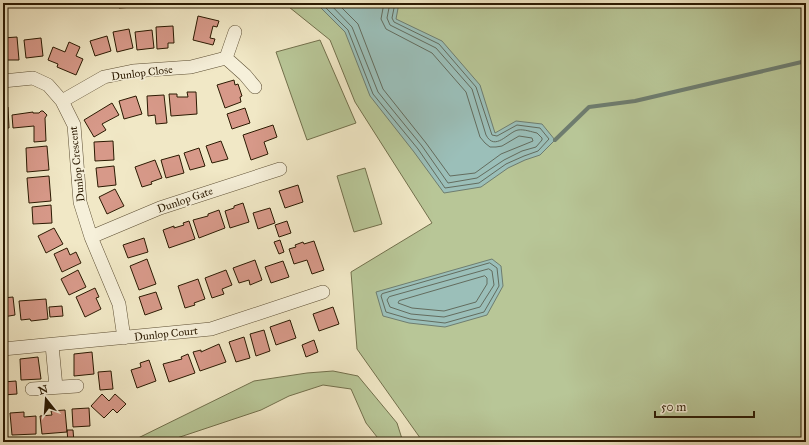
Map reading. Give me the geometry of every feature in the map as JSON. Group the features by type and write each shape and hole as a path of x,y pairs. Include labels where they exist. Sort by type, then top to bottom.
{"street":[{"path":"235,32 226,58 245,75 255,87"},
{"name":"Dunlop Close","path":"62,101 104,77 133,71 191,67 226,58"},
{"name":"Dunlop Crescent","path":"3,80 33,78 48,85 62,101 74,125 80,202 91,237 119,304 124,338"},
{"name":"Dunlop Gate","path":"91,237 160,208 280,168"},
{"name":"Dunlop Court","path":"3,349 211,329 323,292"},
{"path":"52,345 56,387"},
{"path":"32,389 77,386"}],"green space":[{"path":"284,3 806,3 806,442 423,442 357,349 351,272 432,223 355,102 330,40"},
{"path":"320,40 356,123 307,140 276,52"},
{"path":"365,168 382,224 354,232 337,176"},
{"path":"333,371 358,376 397,423 403,442 381,442 366,423 351,389 323,385 289,396 261,410 165,442 130,442 254,381 307,373"}],"water":[{"path":"316,3 399,3 396,19 442,41 480,85 495,133 516,121 542,124 555,140 540,155 508,168 481,187 444,193 370,96 345,32"},
{"path":"492,259 501,266 503,286 487,315 445,327 409,323 383,316 376,292"}],"building":[{"path":"118,3 134,3 134,7 119,8"},
{"path":"198,16 219,21 217,27 213,26 210,38 215,39 213,45 193,40"},
{"path":"173,26 174,43 168,43 168,48 157,49 156,27"},
{"path":"129,29 133,48 117,52 113,32"},
{"path":"152,30 154,48 137,50 135,32"},
{"path":"107,36 111,51 95,56 90,41"},
{"path":"17,37 19,60 7,60 6,56 3,56 3,38"},
{"path":"41,38 43,56 26,58 24,40"},
{"path":"69,42 80,47 76,56 83,59 76,75 57,67 58,64 48,60 53,47 65,52"},
{"path":"234,80 235,85 238,84 242,96 240,97 241,102 225,108 217,85"},
{"path":"187,92 196,92 197,114 171,116 169,94 177,94 177,97 188,97"},
{"path":"164,95 167,123 156,124 155,115 148,116 147,96"},
{"path":"136,96 142,114 124,119 119,101"},
{"path":"112,103 119,115 102,124 106,130 94,137 84,120"},
{"path":"3,107 8,107 9,128 3,128"},
{"path":"245,108 250,123 232,129 227,114"},
{"path":"41,111 47,115 45,118 46,141 34,142 34,126 13,128 12,115 33,112 39,113"},
{"path":"273,125 277,137 264,142 268,154 251,160 243,135"},
{"path":"113,141 114,160 95,161 94,142"},
{"path":"221,141 228,159 212,163 206,146"},
{"path":"47,146 49,170 27,172 26,148"},
{"path":"199,148 205,166 190,170 184,153"},
{"path":"179,155 184,173 166,178 161,160"},
{"path":"155,160 162,178 151,182 152,184 142,187 135,167"},
{"path":"114,166 116,185 98,187 96,168"},
{"path":"49,176 51,201 29,203 27,178"},
{"path":"298,185 303,202 285,208 279,191"},
{"path":"115,189 124,206 107,214 99,197"},
{"path":"243,203 249,222 230,228 225,211"},
{"path":"51,205 52,223 33,224 32,207"},
{"path":"270,208 275,223 258,229 253,213"},
{"path":"219,210 225,228 199,238 193,220 208,216 208,214"},
{"path":"189,221 195,239 169,248 163,230 174,226 174,228 184,225 183,223"},
{"path":"287,221 291,233 279,237 275,225"},
{"path":"54,228 63,244 46,253 38,236"},
{"path":"144,238 148,252 128,258 123,245"},
{"path":"280,240 284,252 279,254 274,242"},
{"path":"314,241 324,270 312,274 307,260 294,264 289,249 296,247 295,245 303,242 304,244"},
{"path":"67,248 70,255 76,252 81,263 62,272 54,254"},
{"path":"147,259 156,284 139,290 130,266"},
{"path":"255,260 262,280 250,285 249,280 239,283 233,268"},
{"path":"283,261 289,277 271,283 265,267"},
{"path":"78,270 86,287 69,295 61,279"},
{"path":"226,270 232,285 222,289 224,294 212,298 205,278"},
{"path":"198,279 205,299 194,303 195,305 185,308 178,286"},
{"path":"95,288 99,297 96,298 101,309 85,317 76,297"},
{"path":"156,292 162,309 145,315 139,297"},
{"path":"13,297 15,315 3,317 3,298"},
{"path":"46,299 48,319 31,321 30,319 21,320 19,301"},
{"path":"62,306 63,316 50,317 49,307"},
{"path":"333,307 339,324 319,331 313,314"},
{"path":"290,320 296,338 276,345 270,327"},
{"path":"264,330 270,351 256,356 250,334"},
{"path":"244,337 250,358 236,362 229,342"},
{"path":"314,340 318,352 306,357 302,345"},
{"path":"219,344 226,362 200,371 193,352 201,350 201,352"},
{"path":"92,352 94,374 74,376 74,354"},
{"path":"188,354 195,373 169,382 163,364 182,359 181,357"},
{"path":"38,357 41,379 21,380 20,359"},
{"path":"149,360 156,381 137,388 131,370 141,367 140,363"},
{"path":"111,371 113,389 100,390 98,372"},
{"path":"16,381 17,394 3,395 3,382"},
{"path":"102,394 109,401 115,394 126,404 117,413 113,409 104,418 91,406"},
{"path":"89,408 90,426 73,427 72,409"},
{"path":"65,410 67,432 42,434 40,416 52,415 51,411"},
{"path":"24,412 24,417 36,416 36,434 12,435 10,413"},
{"path":"67,430 73,430 74,442 68,442"}],"waterway":[{"path":"555,140 589,107 635,101 806,61"}]}
